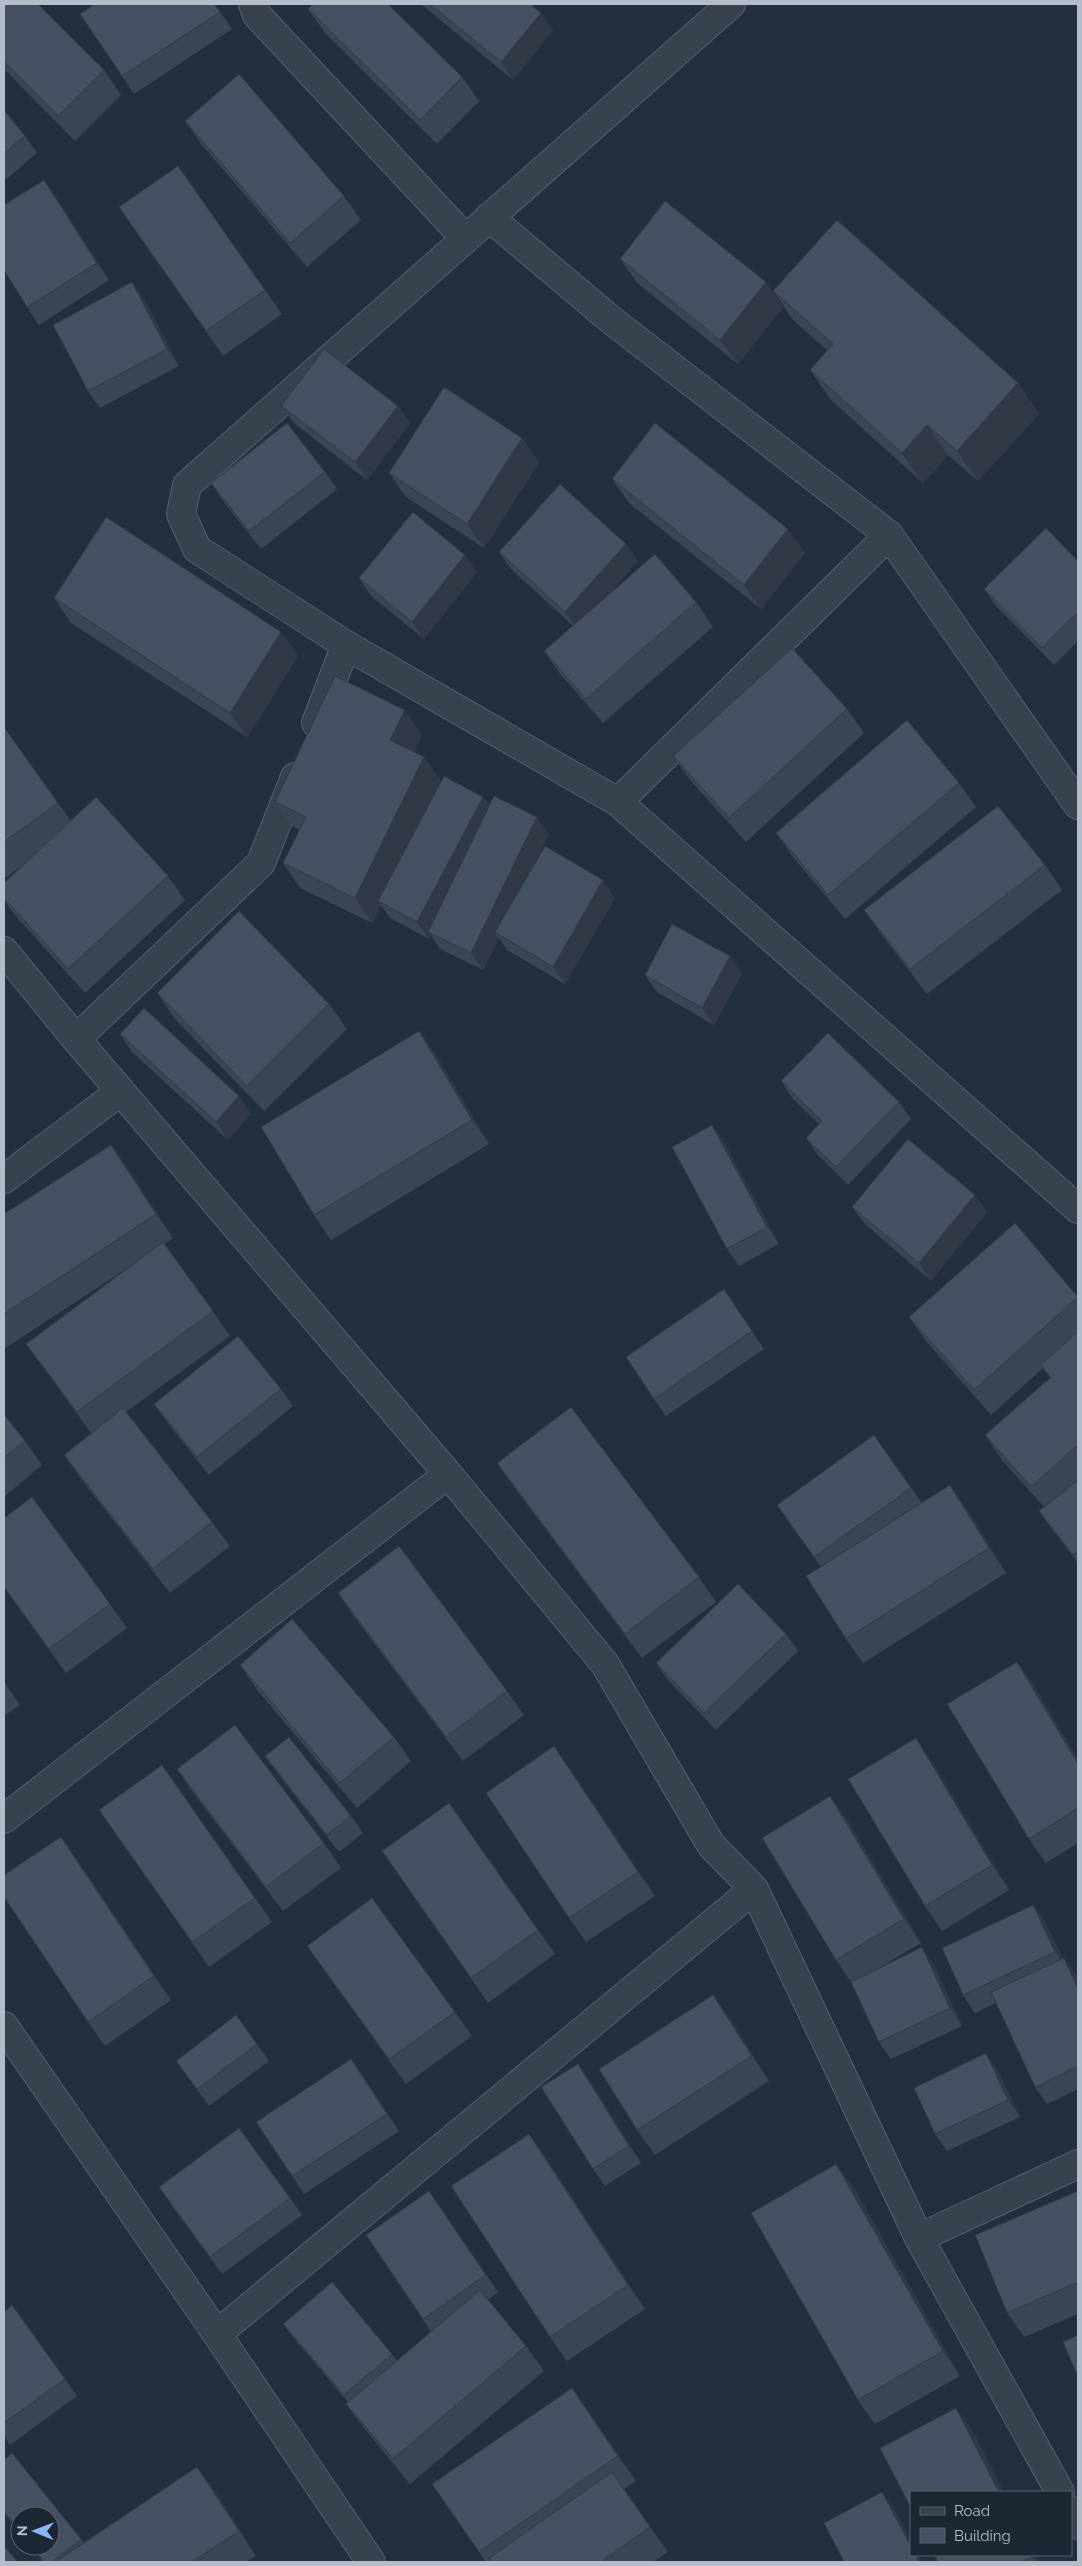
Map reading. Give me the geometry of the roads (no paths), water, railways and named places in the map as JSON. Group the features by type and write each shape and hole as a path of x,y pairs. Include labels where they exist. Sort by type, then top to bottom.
{"street":[{"path":"253,4 257,15 465,238"},
{"path":"731,4 188,484 181,514 197,549 346,645 618,802 1078,1209"},
{"path":"489,216 610,319 889,535 1078,805"},
{"path":"618,802 889,535"},
{"path":"76,1039 262,863 346,645"},
{"path":"4,951 76,1039 448,1474 605,1664 711,1845 754,1889 919,2238 1059,2491"},
{"path":"4,1179 121,1091"},
{"path":"4,1819 448,1474"},
{"path":"217,2334 754,1889"},
{"path":"4,2026 217,2334 371,2562"},
{"path":"919,2238 1078,2164"},
{"path":"1072,2513 1078,2525"}]}
